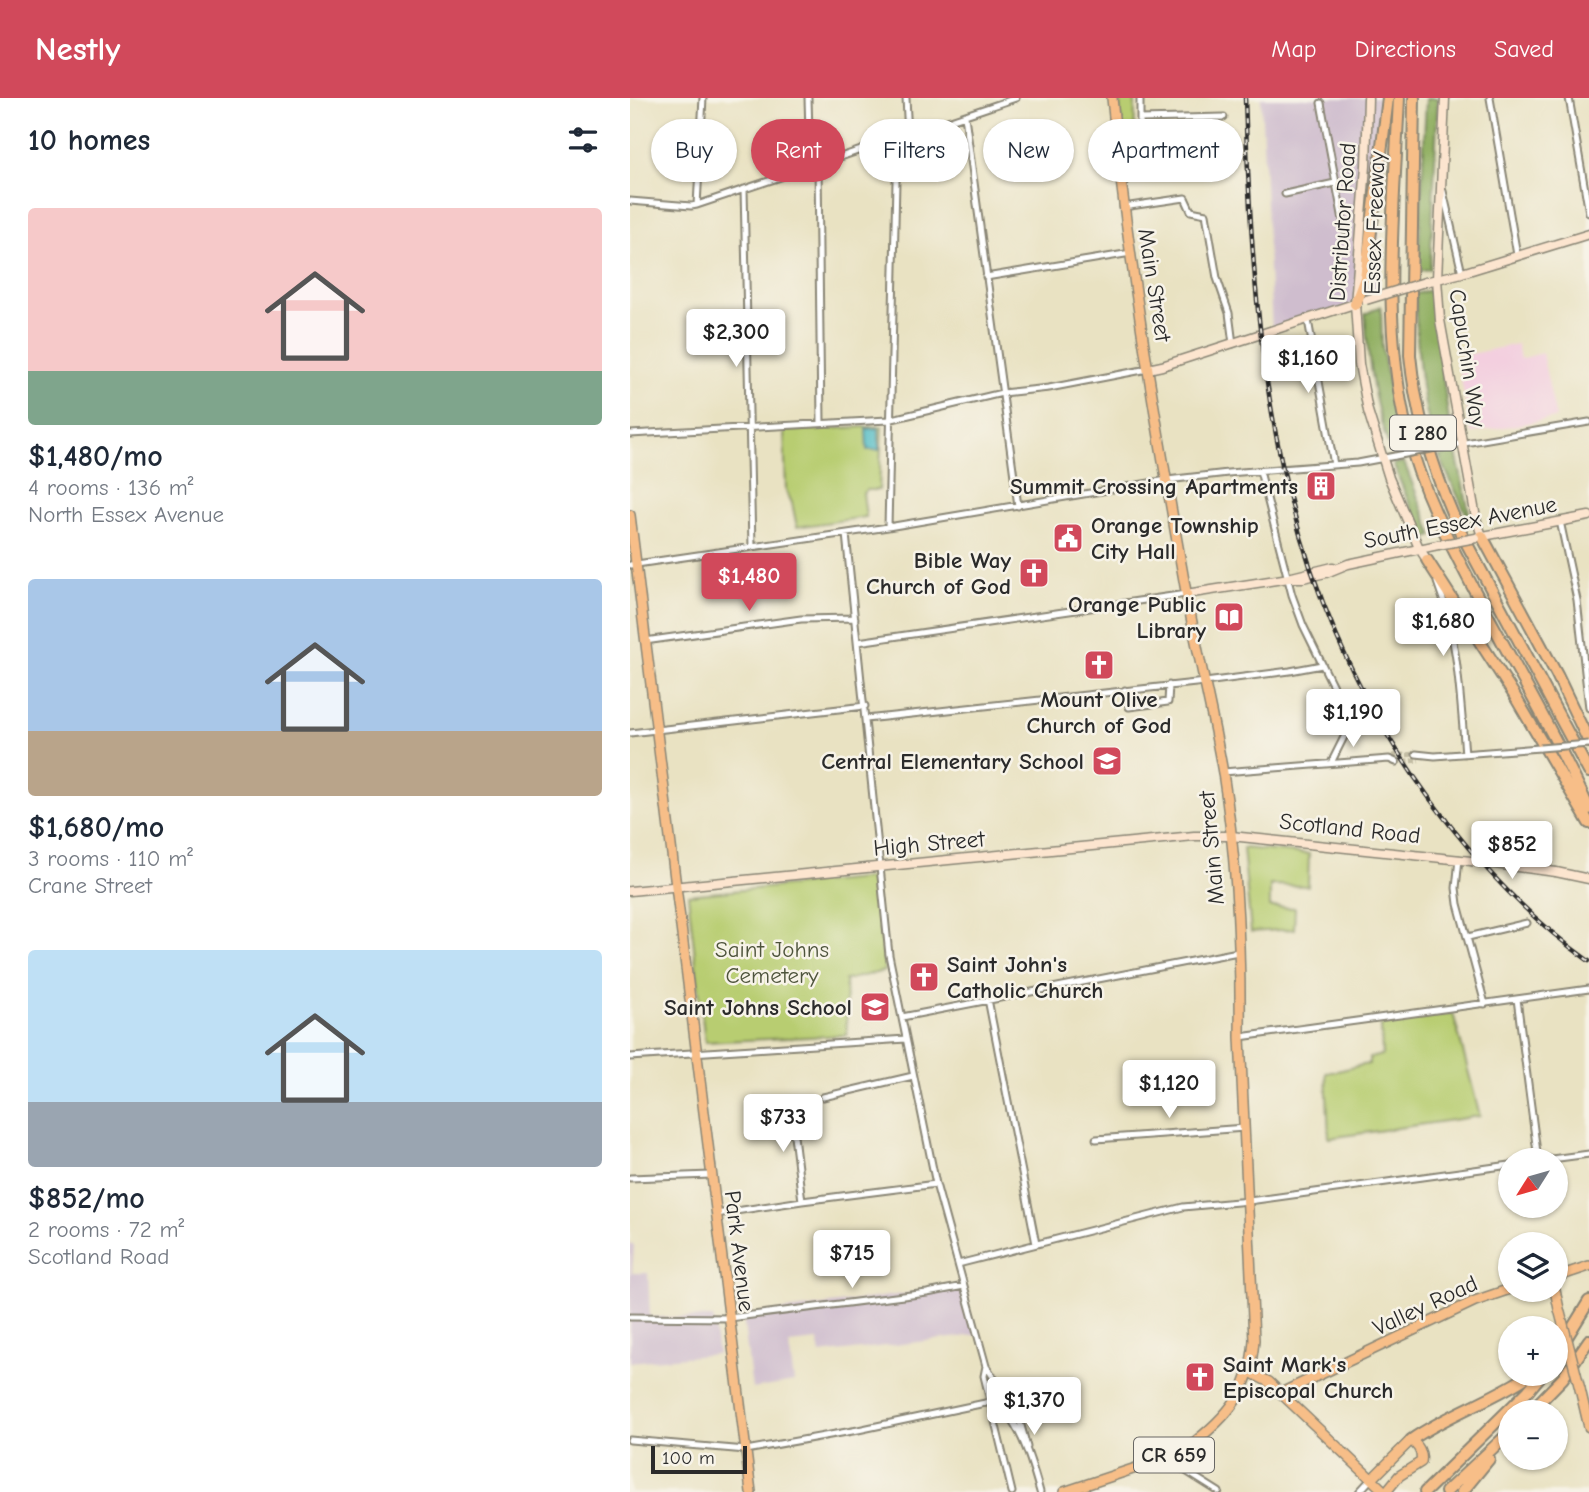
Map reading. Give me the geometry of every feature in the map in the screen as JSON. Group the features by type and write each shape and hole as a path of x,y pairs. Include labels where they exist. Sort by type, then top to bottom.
{"highway":[{"path":"1361,302 1388,98"},
{"name":"Essex Freeway","path":"1399,98 1392,310 1394,356 1407,433 1429,498 1451,546 1589,809"},
{"name":"Essex Freeway","path":"1414,98 1410,355 1413,392 1423,435 1444,497 1460,531 1589,772"},
{"path":"1479,537 1556,675 1589,743"},
{"path":"1427,560 1513,693 1589,823"},
{"path":"1568,1337 1589,1301"},
{"path":"1568,1335 1571,1332"},
{"path":"1542,1400 1563,1378 1589,1340"},
{"path":"1411,1440 1441,1421 1480,1404 1511,1386"},
{"path":"1425,1492 1532,1386"},
{"path":"1446,1492 1498,1444"},
{"path":"1462,1492 1498,1448"}],"main road":[{"name":"Main Street","path":"1064,1492 1181,1452 1232,1407 1250,1372 1255,1328 1231,836 1223,772 1186,594 1148,369 1120,187 1112,98"},
{"name":"Distributor Road","path":"1368,98 1359,364 1368,411 1389,478 1419,548 1427,560"},
{"name":"Capuchin Way","path":"1445,98 1437,279 1440,320 1479,537"},
{"path":"1148,369 1425,282 1589,234"},
{"name":"Park Avenue","path":"630,514 633,564 645,641 751,1492"},
{"name":"South Essex Avenue","path":"1186,594 1303,578 1419,548 1589,516"},
{"name":"High Street","path":"630,891 1194,836 1231,836"},
{"name":"Scotland Road","path":"1231,836 1459,859 1589,879"},
{"path":"1568,1272 1589,1266"},
{"name":"Valley Road","path":"1281,1393 1475,1301 1498,1293"},
{"path":"1558,1302 1589,1427"},
{"path":"1250,1372 1269,1382 1281,1393 1372,1479 1386,1492 1399,1476 1421,1462 1420,1452 1411,1440 1372,1479"}],"street":[{"path":"697,205 703,98"},
{"path":"808,98 809,119"},
{"path":"906,98 907,119"},
{"path":"956,119 995,102 1016,98"},
{"path":"1140,98 1140,119 1224,117"},
{"path":"1490,98 1517,256"},
{"path":"1569,98 1589,213"},
{"path":"1321,103 1345,231"},
{"path":"965,116 1018,506"},
{"path":"630,201 691,206 764,182"},
{"path":"818,182 821,423"},
{"path":"888,527 896,182"},
{"path":"1120,187 1125,182"},
{"path":"1285,194 1335,183"},
{"path":"1441,184 1462,273"},
{"path":"744,189 752,547"},
{"path":"1123,207 1185,198 1191,211 1203,211 1206,214 1217,278 1229,313 1233,344"},
{"path":"986,276 1130,253"},
{"path":"1308,320 1334,465"},
{"path":"630,434 891,419 1002,393 1049,388 1148,369"},
{"path":"633,564 846,534 1167,480 1383,458 1589,422"},
{"path":"1261,471 1303,625 1351,723 1331,763"},
{"path":"1560,521 1577,600 1589,708"},
{"path":"846,534 889,955 913,1076 936,1184 986,1366 1018,1415 1040,1492"},
{"path":"1427,560 1442,597 1458,666 1465,754"},
{"path":"858,642 1186,594"},
{"path":"645,641 801,619 855,618"},
{"path":"866,719 1205,682 1322,664"},
{"path":"1125,690 1129,707 1168,702 1169,685"},
{"path":"630,733 865,706"},
{"path":"1418,757 1589,743"},
{"path":"1223,772 1392,759"},
{"path":"1459,859 1458,904 1485,1004"},
{"path":"1468,937 1527,923"},
{"path":"902,1017 1238,952"},
{"path":"1240,1037 1589,989"},
{"path":"988,999 1036,1244"},
{"path":"1517,999 1536,1148"},
{"path":"630,1057 906,1039"},
{"path":"823,1097 913,1076"},
{"path":"790,1103 802,1201"},
{"path":"1096,1139 1245,1128"},
{"path":"1568,1157 1589,1154"},
{"path":"958,1264 1183,1207 1248,1201 1498,1167"},
{"path":"630,1178 712,1175"},
{"path":"716,1214 936,1184"},
{"path":"630,1317 729,1318 964,1286"},
{"path":"986,1366 984,1376 1012,1492"},
{"path":"630,1440 746,1450 990,1402 1002,1408 1010,1417 1028,1453"},
{"path":"995,1420 1018,1415"},
{"path":"1165,1458 1217,1491"},
{"path":"1359,1492 1372,1479"}],"shaded area":[{"path":"1261,98 1384,98 1377,296 1272,332"},
{"path":"1517,344 1520,359 1542,353 1556,418 1471,433 1457,357"},
{"path":"630,1244 634,1245 632,1273 648,1273 650,1317 713,1318 718,1354 630,1362"},
{"path":"962,1286 976,1335 820,1354 818,1341 789,1344 794,1382 752,1389 743,1316"}],"green space":[{"path":"1119,98 1135,98 1135,119 1121,119"},
{"path":"1426,98 1438,98 1430,269 1418,271"},
{"path":"1431,290 1451,436 1433,438 1422,385 1415,294"},
{"path":"1381,306 1382,346 1399,445 1389,447 1372,381 1365,314"},
{"path":"882,426 879,490 867,490 863,493 866,517 797,527 786,490 784,431"},
{"path":"1456,453 1472,526 1439,456"},
{"path":"1404,462 1433,536 1424,539 1393,464"},
{"path":"1243,848 1309,854 1308,886 1270,885 1270,907 1295,908 1294,929 1251,932"},
{"name":"Saint Johns Cemetery","path":"873,878 885,971 845,980 847,1035 705,1042 688,895"},
{"path":"1453,1013 1480,1116 1329,1138 1326,1073 1369,1064 1369,1058 1382,1055 1381,1025"}],"water":[{"path":"879,428 879,450 867,450 866,429"}],"tunnel":[{"path":"1392,756 1416,754"},
{"path":"1396,762 1419,760"}],"railway":[{"path":"1245,98 1256,286 1266,376 1282,464 1305,550 1336,635 1377,718 1447,822 1523,906 1589,961"}],"place":[{"name":"Summit Crossing Apartments","path":"1321,486"},
{"name":"Orange Township City Hall","path":"1068,538"},
{"name":"Bible Way Church of God","path":"1034,573"},
{"name":"Orange Public Library","path":"1229,617"},
{"name":"Mount Olive Church of God","path":"1099,665"},
{"name":"Central Elementary School","path":"1107,761"},
{"name":"Saint John's Catholic Church","path":"924,977"},
{"name":"Saint Johns School","path":"875,1007"},
{"name":"Saint Mark's Episcopal Church","path":"1200,1377"}]}
